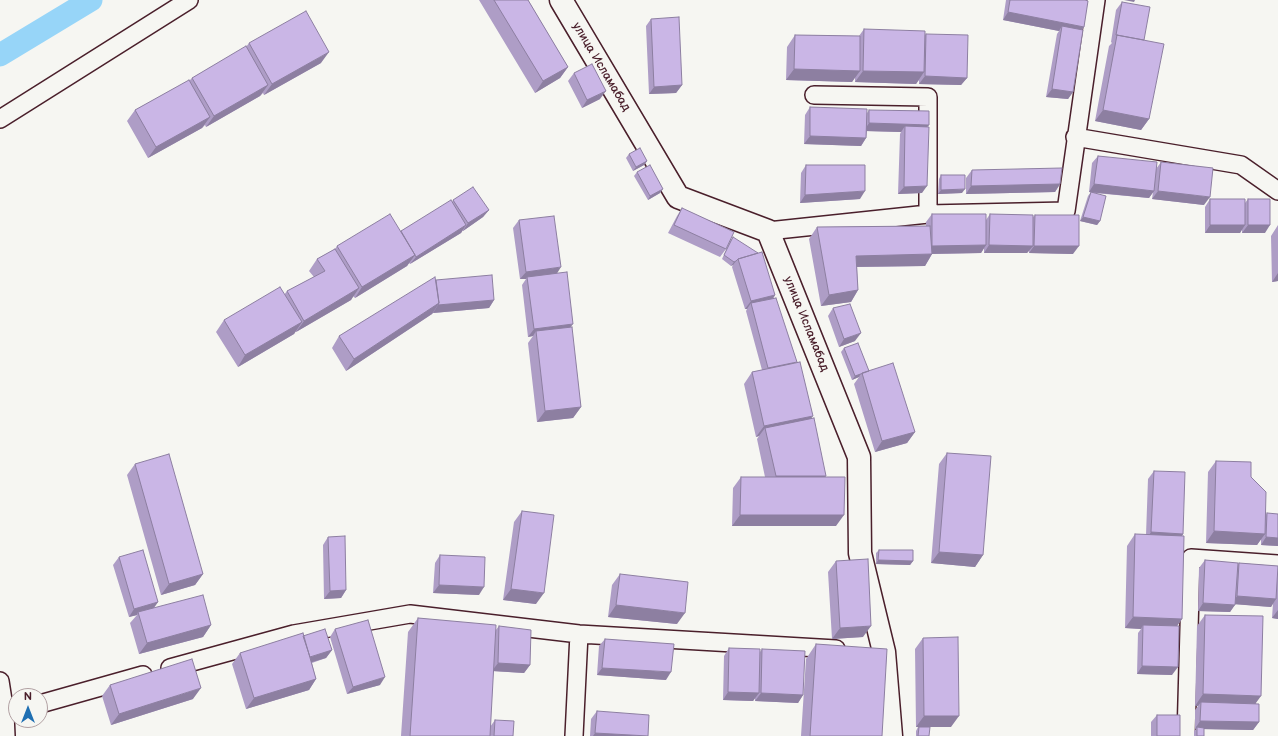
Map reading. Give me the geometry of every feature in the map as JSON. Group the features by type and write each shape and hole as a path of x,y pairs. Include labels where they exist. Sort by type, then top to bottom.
{"street":[{"path":"0,119 189,0"},
{"name":"улица Исламабад","path":"561,0 678,197 768,231 859,457 860,554 869,651 890,736"},
{"path":"768,231 928,214 1066,211 1075,137 1096,0"},
{"path":"814,95 928,97 928,214"},
{"path":"1075,137 1241,165 1278,192"},
{"path":"1186,736 1191,558 1278,564"},
{"path":"48,702 294,634 410,614 579,634 869,651"},
{"path":"574,736 579,634"},
{"path":"0,682 8,706"},
{"path":"6,736 8,724"}],"building":[{"path":"494,0 528,0 568,67 543,81"},
{"path":"1010,0 1088,1 1084,27 1008,12"},
{"path":"1122,2 1150,7 1144,40 1116,35"},
{"path":"306,11 329,52 272,84 249,43"},
{"path":"679,17 682,85 654,87 651,19"},
{"path":"1062,26 1083,30 1073,92 1052,89"},
{"path":"864,29 925,31 924,72 863,71"},
{"path":"926,34 968,35 967,78 925,76"},
{"path":"795,35 860,36 860,71 794,69"},
{"path":"1117,35 1164,44 1149,119 1103,110"},
{"path":"246,46 268,85 214,116 192,78"},
{"path":"592,64 606,91 587,100 574,73"},
{"path":"189,80 210,117 156,147 135,110"},
{"path":"810,107 867,109 866,138 810,136"},
{"path":"869,110 929,111 929,125 869,123"},
{"path":"905,126 929,127 927,186 904,187"},
{"path":"640,148 647,161 636,167 629,154"},
{"path":"1098,156 1157,162 1154,191 1094,184"},
{"path":"1161,162 1213,168 1210,197 1158,191"},
{"path":"650,165 663,189 650,196 637,172"},
{"path":"806,165 865,165 865,191 805,195"},
{"path":"1062,168 1060,184 971,186 972,170"},
{"path":"941,175 965,175 965,189 941,190"},
{"path":"473,187 489,210 468,223 453,200"},
{"path":"1091,192 1106,196 1100,221 1083,217"},
{"path":"1210,199 1245,199 1245,225 1210,225"},
{"path":"1248,199 1270,199 1270,225 1248,225"},
{"path":"451,200 466,225 416,257 401,231"},
{"path":"682,208 734,232 726,249 674,225"},
{"path":"390,214 415,255 362,287 337,246"},
{"path":"932,214 986,214 986,245 932,246"},
{"path":"990,214 1033,215 1033,246 989,245"},
{"path":"1035,215 1079,215 1079,246 1034,246"},
{"path":"554,216 561,267 526,272 519,220"},
{"path":"930,226 932,254 856,256 858,290 829,295 817,227"},
{"path":"733,237 758,253 738,259 734,262 724,255"},
{"path":"335,249 359,288 304,321 287,291 325,271 317,259"},
{"path":"762,252 775,295 751,301 738,259"},
{"path":"567,272 573,324 534,329 527,277"},
{"path":"492,275 494,300 438,305 436,280"},
{"path":"435,277 439,303 354,359 339,336"},
{"path":"280,287 302,322 245,355 224,320"},
{"path":"776,298 797,362 768,368 751,303"},
{"path":"850,304 861,333 844,339 833,308"},
{"path":"572,327 581,407 545,411 536,331"},
{"path":"858,343 869,371 855,376 844,348"},
{"path":"800,362 813,416 764,426 752,372"},
{"path":"893,363 915,432 882,441 862,373"},
{"path":"814,418 826,476 776,476 765,428"},
{"path":"947,453 991,456 983,555 939,552"},
{"path":"169,454 203,574 169,584 135,464"},
{"path":"1216,461 1251,462 1251,477 1266,492 1265,534 1214,531"},
{"path":"1154,471 1185,472 1183,534 1151,532"},
{"path":"741,477 845,477 844,515 740,515"},
{"path":"522,511 554,515 544,593 511,589"},
{"path":"1267,513 1278,514 1278,538 1266,537"},
{"path":"1135,534 1184,536 1182,619 1133,617"},
{"path":"345,536 346,590 330,591 328,537"},
{"path":"143,550 158,602 134,609 119,557"},
{"path":"879,550 913,550 913,561 878,560"},
{"path":"440,555 485,557 484,587 439,585"},
{"path":"868,559 871,626 840,628 836,561"},
{"path":"1205,560 1238,563 1235,605 1203,603"},
{"path":"1239,563 1278,566 1276,599 1237,596"},
{"path":"620,574 688,582 685,613 616,605"},
{"path":"203,595 211,625 147,643 138,612"},
{"path":"1205,615 1263,616 1261,696 1203,694"},
{"path":"418,618 496,625 490,736 410,736"},
{"path":"368,620 385,677 353,687 335,629"},
{"path":"1143,625 1179,626 1178,667 1142,666"},
{"path":"499,626 531,630 530,665 498,663"},
{"path":"325,629 332,650 310,657 303,636"},
{"path":"303,633 316,679 254,698 240,653"},
{"path":"958,637 959,716 924,716 923,638"},
{"path":"605,639 674,644 671,672 602,668"},
{"path":"816,644 887,649 882,736 810,736"},
{"path":"729,648 760,649 759,693 728,692"},
{"path":"762,649 805,651 803,695 761,693"},
{"path":"192,659 201,688 119,714 110,685"},
{"path":"1201,702 1259,704 1259,722 1200,721"},
{"path":"597,711 649,715 648,736 595,733"},
{"path":"1157,715 1180,715 1180,736 1157,736"},
{"path":"495,720 514,721 513,736 494,736"},
{"path":"919,727 930,727 929,736 918,736"},
{"path":"1197,727 1204,728 1204,736 1197,736"}],"waterway":[{"path":"0,55 91,0"}]}
